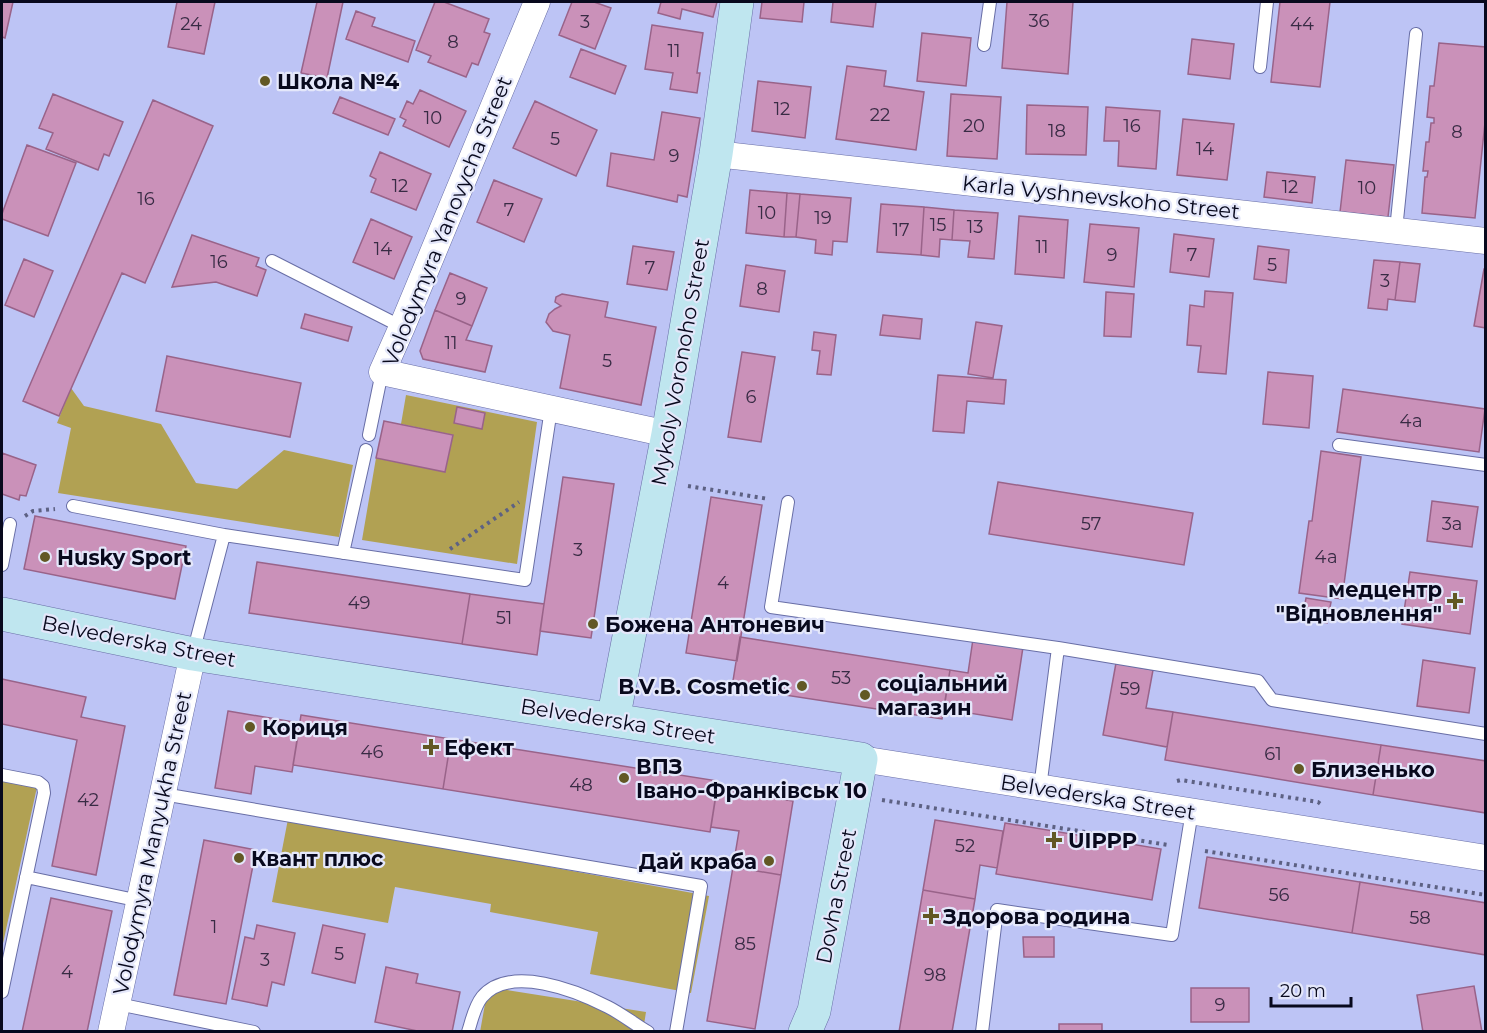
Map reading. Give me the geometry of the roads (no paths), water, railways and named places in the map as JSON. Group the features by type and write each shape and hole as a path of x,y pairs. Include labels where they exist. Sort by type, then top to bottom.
{"street":[{"name":"Volodymyra Yanovycha Street","path":"537,2 382,372 668,434"},
{"name":"Mykoly Voronoho Street","path":"613,720 668,434 716,154 737,2"},
{"name":"Karla Vyshnevskoho Street","path":"716,154 1485,240"},
{"name":"Belvederska Street","path":"2,614 193,654 1485,858"},
{"name":"Volodymyra Manyukha Street","path":"111,1032 193,654"},
{"name":"Dovha Street","path":"805,1032 814,1011 861,759"}],"lane":[{"path":"984,45 990,2"},
{"path":"1260,67 1267,2"},
{"path":"1396,230 1416,34"},
{"path":"272,261 402,327"},
{"path":"369,435 382,372"},
{"path":"73,506 224,536 525,580 551,409"},
{"path":"1339,445 1485,465"},
{"path":"343,553 366,450"},
{"path":"788,502 771,607 1058,648 1258,681 1272,700 1485,734"},
{"path":"2,565 10,524"},
{"path":"193,654 224,536"},
{"path":"1040,788 1058,648"},
{"path":"2,775 38,782 44,786 2,992"},
{"path":"163,794 701,886 676,1032"},
{"path":"982,1032 996,910 1172,935 1192,812"},
{"path":"26,877 140,901"},
{"path":"468,1032 475,1008 482,997 503,983 515,981 546,984 588,998 648,1032"},
{"path":"118,1004 254,1032"}],"place":[{"name":"Школа №4","path":"265,81"},
{"name":"Husky Sport","path":"45,557"},
{"name":"медцентр \"Відновлення\"","path":"1455,601"},
{"name":"Божена Антоневич","path":"593,624"},
{"name":"B.V.B. Cosmetic","path":"802,686"},
{"name":"соціальний магазин","path":"865,695"},
{"name":"Кориця","path":"250,727"},
{"name":"Ефект","path":"431,747"},
{"name":"Близенько","path":"1299,769"},
{"name":"ВПЗ Івано-Франківськ 10","path":"624,778"},
{"name":"UIPPP","path":"1054,840"},
{"name":"Квант плюс","path":"239,858"},
{"name":"Дай краба","path":"769,861"},
{"name":"Здорова родина","path":"931,916"}]}
